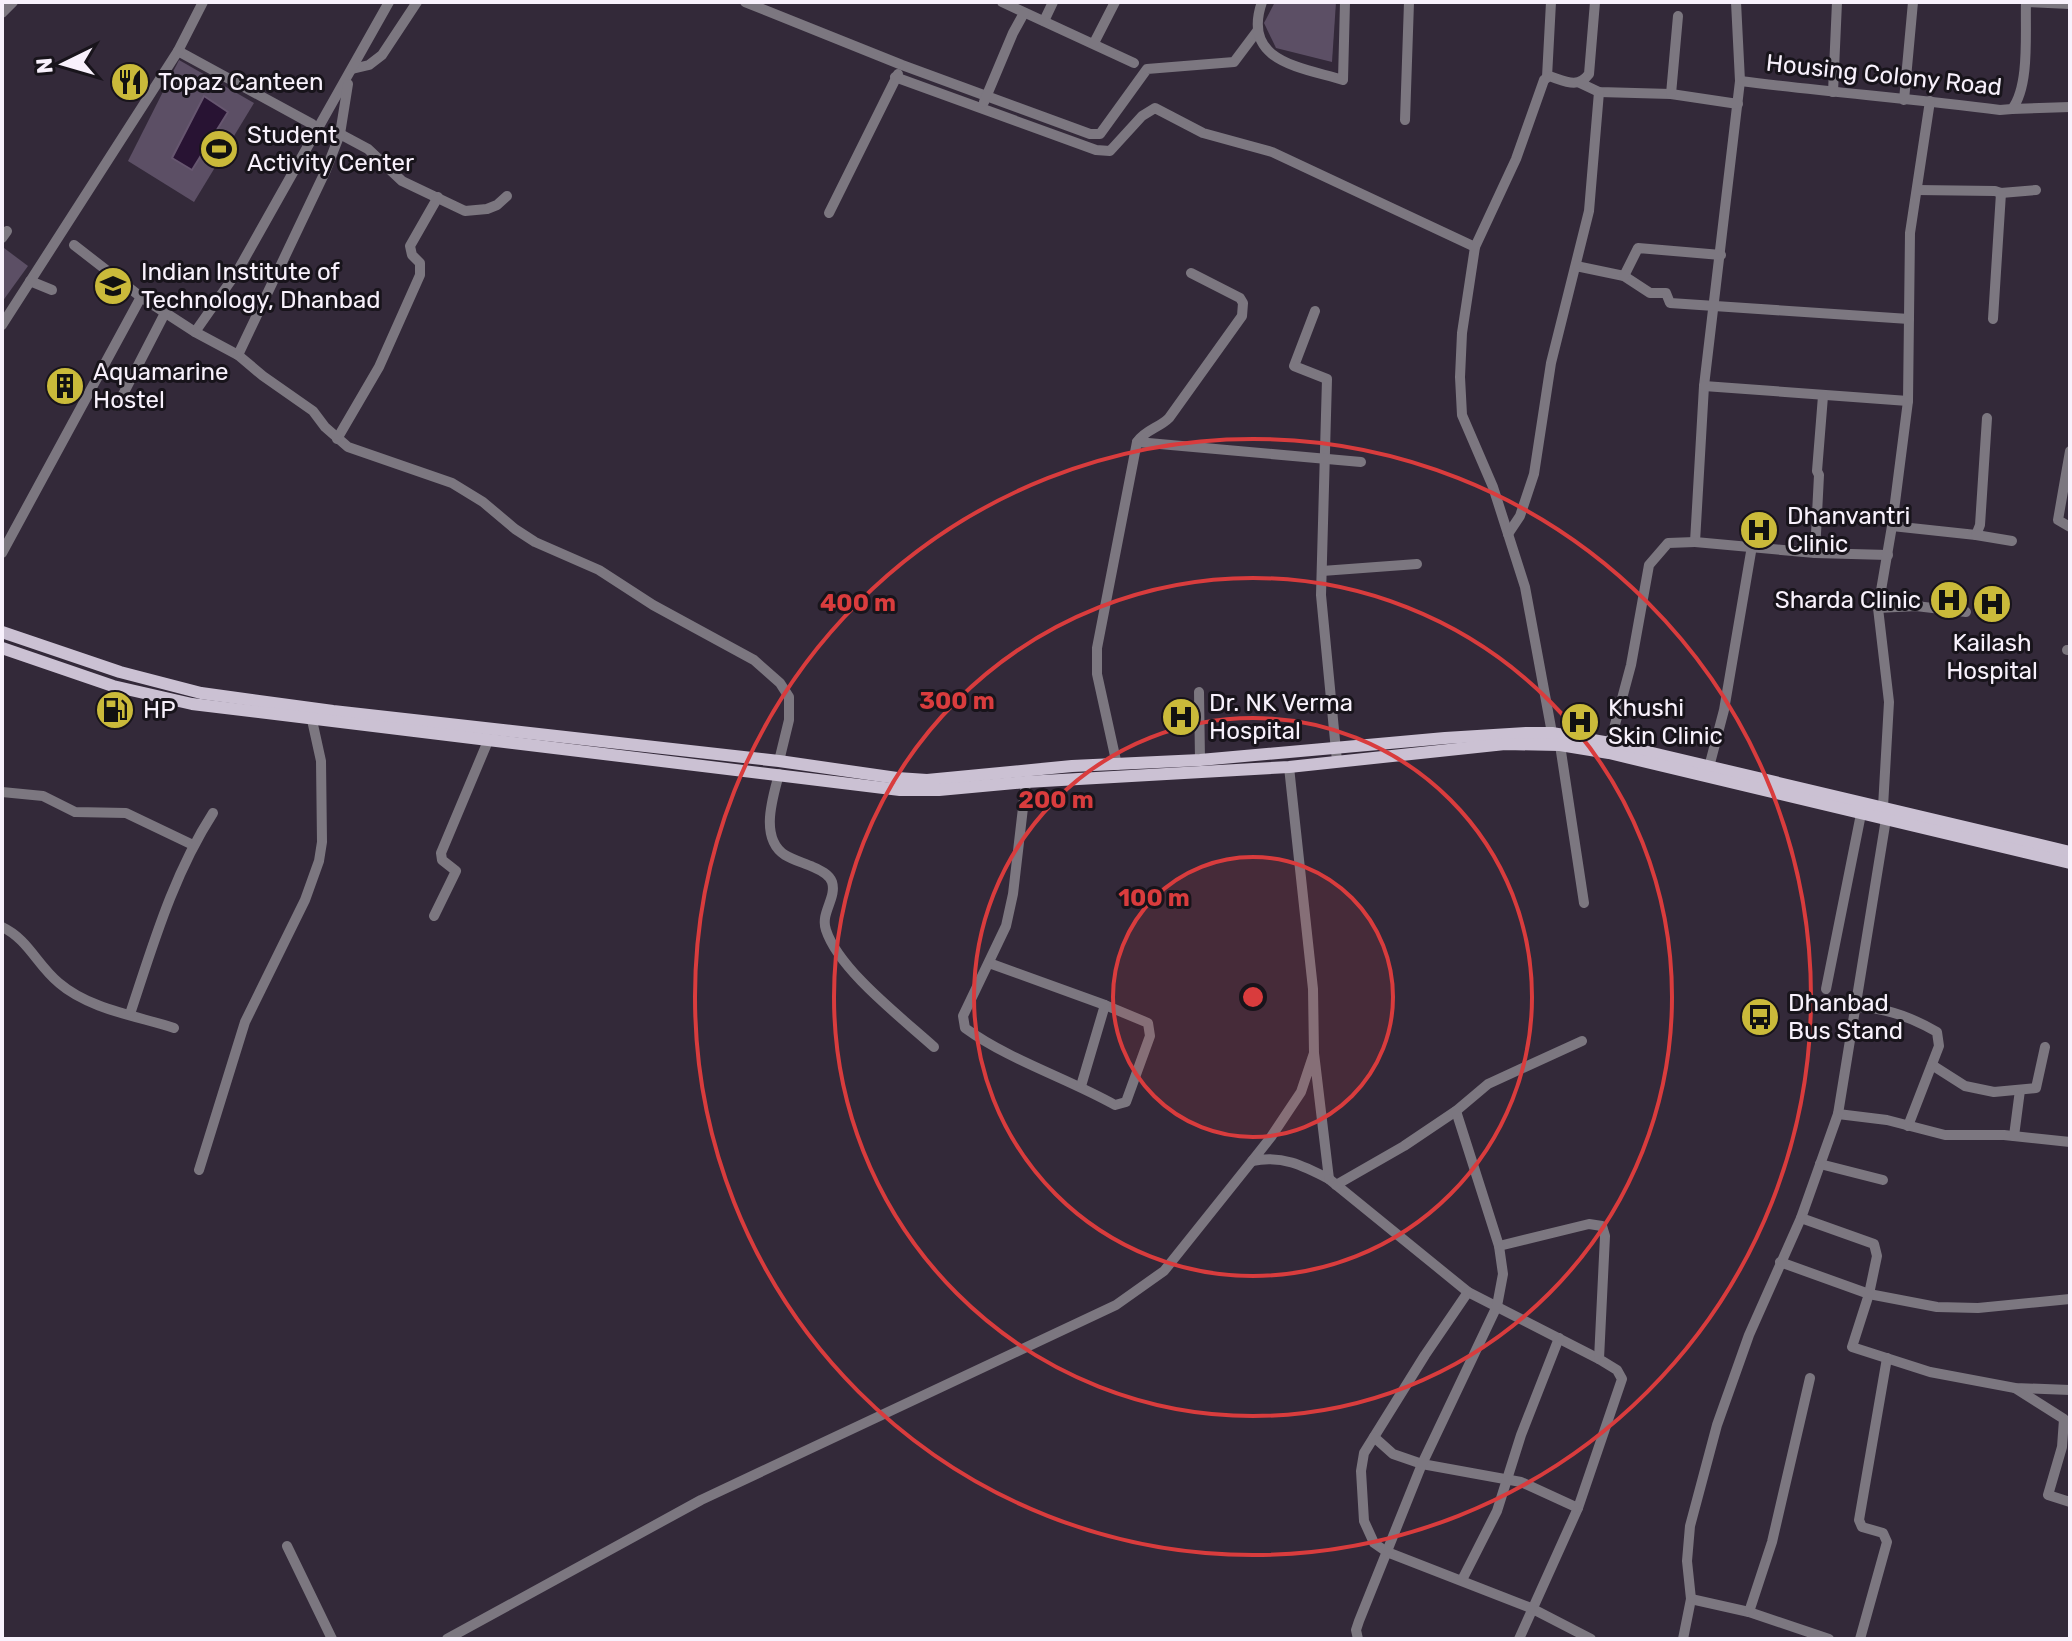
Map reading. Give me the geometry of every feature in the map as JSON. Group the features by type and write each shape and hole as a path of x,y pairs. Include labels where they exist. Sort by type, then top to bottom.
{"main road":[{"path":"2,632 120,672 201,693 521,739 927,780 1072,766 1200,760 1445,738 1552,733 1610,743 1709,767 2070,863"},
{"path":"2,648 113,686 192,704 488,741 521,739"},
{"path":"113,686 120,672"},
{"path":"779,767 900,790 939,790 1289,767 1479,746 1560,745 1609,753 1861,814 1885,813 2070,852"},
{"path":"1333,748 1334,762"}],"street":[{"path":"2,13 13,2"},
{"path":"2,325 178,51 203,2"},
{"path":"195,332 237,272 389,2"},
{"path":"351,71 369,65 382,55 417,2"},
{"path":"745,2 902,65 1090,134 1100,134 1147,69 1234,62 1258,30"},
{"path":"1002,2 1134,63"},
{"path":"1044,21 1053,2"},
{"path":"1094,43 1115,2"},
{"path":"1262,2 1256,22 1263,47 1277,60 1343,80 1345,2"},
{"path":"1405,120 1409,2"},
{"path":"1551,2 1547,77 1516,159 1475,247 1462,333 1460,377 1462,415 1493,487 1525,587 1552,733"},
{"path":"1580,83 1591,69 1595,2"},
{"path":"1695,542 1704,386 1740,81 1736,2"},
{"path":"1833,92 1837,2"},
{"path":"1904,100 1913,2"},
{"path":"2026,2 2070,4"},
{"name":"Housing Colony Road","path":"1740,81 2012,109 2022,85 2026,2"},
{"path":"981,108 1024,13"},
{"path":"1671,94 1678,16"},
{"path":"178,51 312,124"},
{"path":"829,213 902,65"},
{"path":"238,355 326,170 340,134 351,71"},
{"path":"895,77 1096,150 1110,151 1142,116 1155,108 1203,133 1272,152 1475,247"},
{"path":"1547,77 1572,84 1580,83 1599,92 1671,94 1738,104"},
{"path":"1508,534 1520,516 1534,474 1551,363 1589,211 1599,92"},
{"path":"1683,1639 1691,1599 1687,1546 1705,1468 1749,1335 1801,1218 1838,1114 1856,1007 1885,813 1889,702 1878,608 1908,401 1910,233 1930,101"},
{"path":"2012,109 2070,107"},
{"path":"340,134 368,149 402,181 465,211 497,205 507,196"},
{"path":"1917,190 2001,193 2036,190"},
{"path":"1993,319 2001,193"},
{"path":"337,439 379,367 420,275 420,263 412,255 410,246 438,197"},
{"path":"74,245 141,297 238,355 313,411 348,447 452,483 483,502 535,542 599,570 653,605 754,660 780,683 789,697 789,720 770,809 776,844 782,854 829,877 833,891 824,916 826,932 861,981 934,1047"},
{"path":"1624,276 1638,248 1721,255"},
{"path":"1576,266 1624,276 1650,293 1666,293 1670,303 1909,319"},
{"path":"1117,765 1097,674 1097,648 1137,442 1169,418 1242,316 1243,303 1240,298 1191,273"},
{"path":"30,281 52,290"},
{"path":"2,553 141,297"},
{"path":"1315,311 1294,366 1327,379 1320,562 1333,748"},
{"path":"117,406 165,313"},
{"path":"1704,386 1908,401"},
{"path":"1815,553 1823,396"},
{"path":"1976,535 1980,525 1987,418"},
{"path":"1137,442 1361,462"},
{"path":"2070,451 2058,520 2070,527"},
{"path":"1892,526 2012,541"},
{"path":"1610,743 1631,665 1649,565 1668,543 1695,542 1815,553 1888,555"},
{"path":"1709,767 1724,710 1752,546"},
{"path":"1322,571 1417,564"},
{"path":"1878,608 1916,606 1966,612"},
{"path":"1199,692 1200,760"},
{"path":"199,1170 245,1022 305,900 319,861 321,761 312,720"},
{"path":"434,916 456,871 442,860 441,853 488,741"},
{"path":"1560,745 1584,903"},
{"path":"1289,767 1313,989 1314,1053 1332,1182"},
{"path":"989,963 1144,1020 1150,1029 1150,1036 1126,1102 1115,1105 981,1040 965,1028 963,1016 1006,926 1013,894 1026,782"},
{"path":"2,792 43,796 75,812 126,813 193,845"},
{"path":"130,1014 168,901 193,845 213,813"},
{"path":"1826,989 1861,814"},
{"path":"2,927 21,938 58,982 81,997 174,1028"},
{"path":"1081,1086 1105,1005"},
{"path":"1856,1007 1877,1007 1917,1021 1937,1032 1939,1046 1908,1126"},
{"path":"1332,1182 1404,1146 1456,1111 1488,1084 1582,1041"},
{"path":"1932,1065 1965,1086 1994,1092 2036,1088 2045,1047"},
{"path":"447,1639 701,1500 1116,1305 1164,1271 1252,1161 1294,1103 1314,1053"},
{"path":"2014,1136 2020,1090"},
{"path":"1358,1639 1359,1621 1422,1464 1497,1306 1503,1274 1499,1246 1456,1111"},
{"path":"1838,1114 1887,1120 1945,1135 2014,1136 2070,1142"},
{"path":"1252,1161 1265,1158 1288,1160 1332,1182 1468,1292 1617,1370 1622,1385 1578,1508 1519,1639"},
{"path":"1820,1164 1883,1180"},
{"path":"1801,1218 1874,1244 1877,1256 1869,1294 1852,1347 1930,1372 2015,1388 2070,1390"},
{"path":"1499,1246 1589,1224 1602,1226 1605,1236 1599,1359"},
{"path":"1780,1262 1869,1294 1937,1307 1978,1308 2070,1299"},
{"path":"1468,1292 1364,1453 1362,1508 1368,1534 1374,1543 1387,1552 1531,1608 1591,1639"},
{"path":"1462,1580 1497,1511 1521,1435 1559,1338"},
{"path":"1860,1639 1887,1542 1883,1533 1862,1527 1859,1520 1887,1358"},
{"path":"1749,1612 1772,1542 1810,1378"},
{"path":"2015,1388 2064,1419 2062,1447 2048,1495 2070,1502"},
{"path":"1374,1437 1393,1454 1422,1464 1521,1482 1578,1508"},
{"path":"287,1546 332,1639"},
{"path":"1691,1599 1749,1612 1829,1639"}],"shaded area":[{"path":"1275,2 1336,2 1332,62 1276,48 1264,23"},
{"path":"179,60 254,103 194,202 128,161"},
{"path":"204,96 228,112 192,170 172,158"},
{"path":"4,248 28,266 2,302 2,252"}],"place":[{"name":"Topaz Canteen","path":"130,82"},
{"name":"Student Activity Center","path":"219,149"},
{"name":"Indian Institute of Technology, Dhanbad","path":"113,286"},
{"name":"Aquamarine Hostel","path":"65,386"},
{"name":"Dhanvantri Clinic","path":"1759,530"},
{"name":"Sharda Clinic","path":"1949,600"},
{"name":"Kailash Hospital","path":"1992,604"},
{"name":"HP","path":"115,710"},
{"name":"Dr. NK Verma Hospital","path":"1181,717"},
{"name":"Khushi Skin Clinic","path":"1580,722"},
{"name":"Dhanbad Bus Stand","path":"1760,1017"}]}
